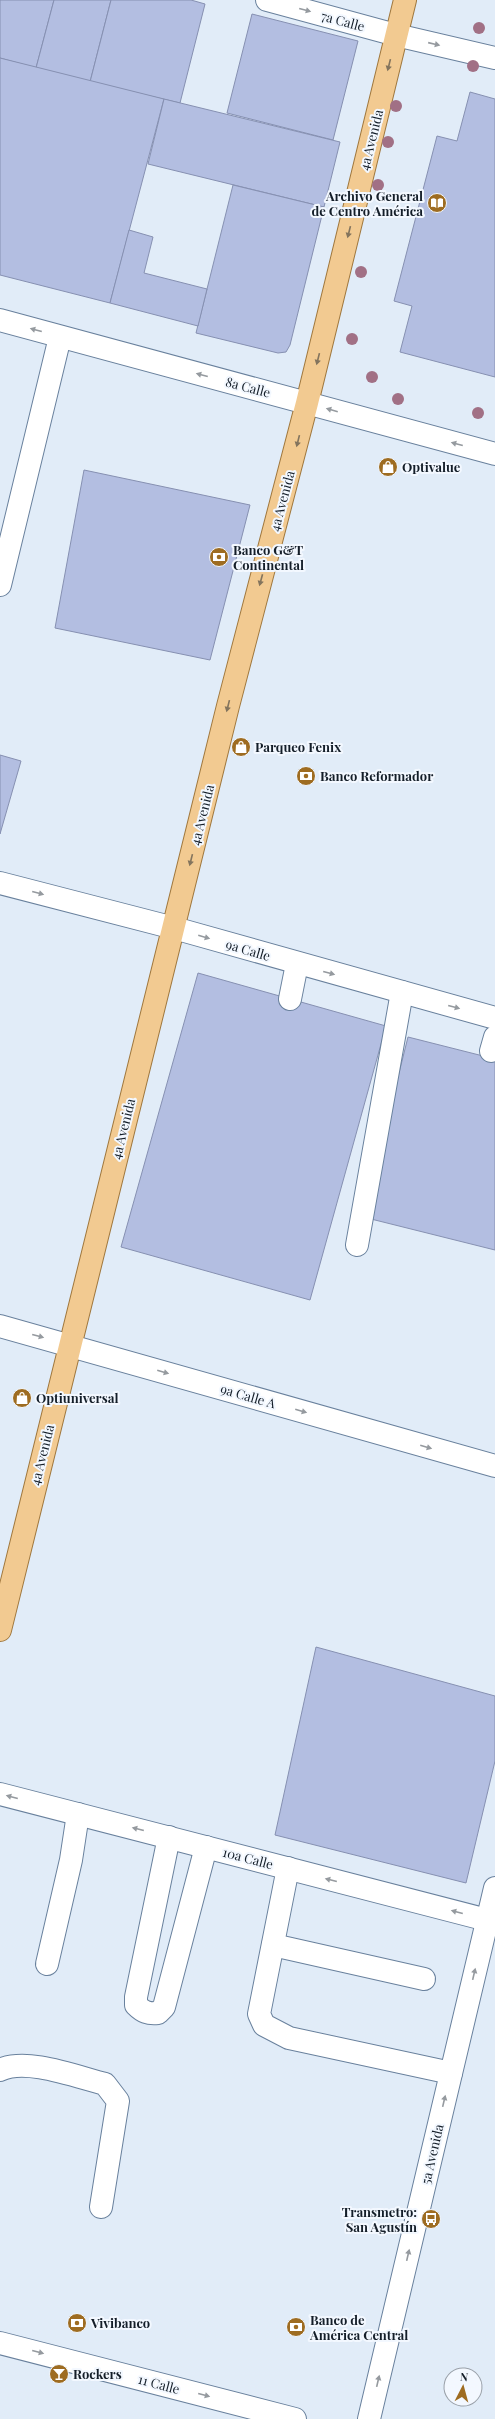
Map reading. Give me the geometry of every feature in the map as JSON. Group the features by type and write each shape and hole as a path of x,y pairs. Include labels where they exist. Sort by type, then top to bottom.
{"main road":[{"name":"4a Avenida","path":"0,1630 69,1345 174,928 228,706 307,403 405,0"}],"street":[{"name":"7a Calle","path":"267,0 396,35 495,58"},
{"name":"8a Calle","path":"0,320 495,454"},
{"path":"0,585 60,337"},
{"name":"9a Calle","path":"0,883 174,928 297,964 495,1018"},
{"path":"290,999 297,964"},
{"path":"357,1246 402,992"},
{"name":"9a Calle A","path":"0,1326 495,1466"},
{"name":"10a Calle","path":"0,1794 491,1921"},
{"path":"47,1964 71,1860 78,1814"},
{"path":"169,1837 136,1997 136,2005 143,2011 151,2014 158,2013 164,2007 206,1847"},
{"path":"288,1868 259,2014 264,2025 273,2032 289,2038 451,2073"},
{"name":"5a Avenida","path":"369,2419 451,2073 491,1921 495,1888"},
{"path":"273,1945 424,1980"},
{"path":"0,2070 9,2065 29,2065 105,2084 112,2091 118,2101 101,2207"},
{"name":"11 Calle","path":"0,2343 295,2419"}],"building":[{"path":"0,0 54,0 36,68 0,58"},
{"path":"54,0 111,0 90,82 36,68"},
{"path":"111,0 191,0 205,4 180,103 90,82"},
{"path":"252,14 358,41 333,140 227,113"},
{"path":"0,58 164,99 110,303 0,275"},
{"path":"470,92 495,99 495,377 400,352 412,306 394,301 437,136 457,141"},
{"path":"164,99 340,142 324,207 148,164"},
{"path":"233,185 324,207 290,345 286,352 278,353 196,333"},
{"path":"129,230 153,237 144,273 207,289 198,326 110,303"},
{"path":"84,470 250,505 210,660 55,628"},
{"path":"0,755 21,761 0,834"},
{"path":"198,973 386,1026 310,1300 121,1247"},
{"path":"408,1037 495,1059 495,1250 363,1217"},
{"path":"316,1647 495,1696 495,1761 466,1883 275,1835"}],"place":[{"name":"Archivo General de Centro América","path":"437,203"},
{"name":"Optivalue","path":"388,467"},
{"name":"Banco G&T Continental","path":"219,557"},
{"name":"Parqueo Fenix","path":"241,747"},
{"name":"Banco Reformador","path":"306,776"},
{"name":"Optiuniversal","path":"22,1398"},
{"name":"Transmetro: San Agustín","path":"431,2219"},
{"name":"Vivibanco","path":"77,2323"},
{"name":"Banco de América Central","path":"296,2327"},
{"name":"Rockers","path":"59,2374"}]}
